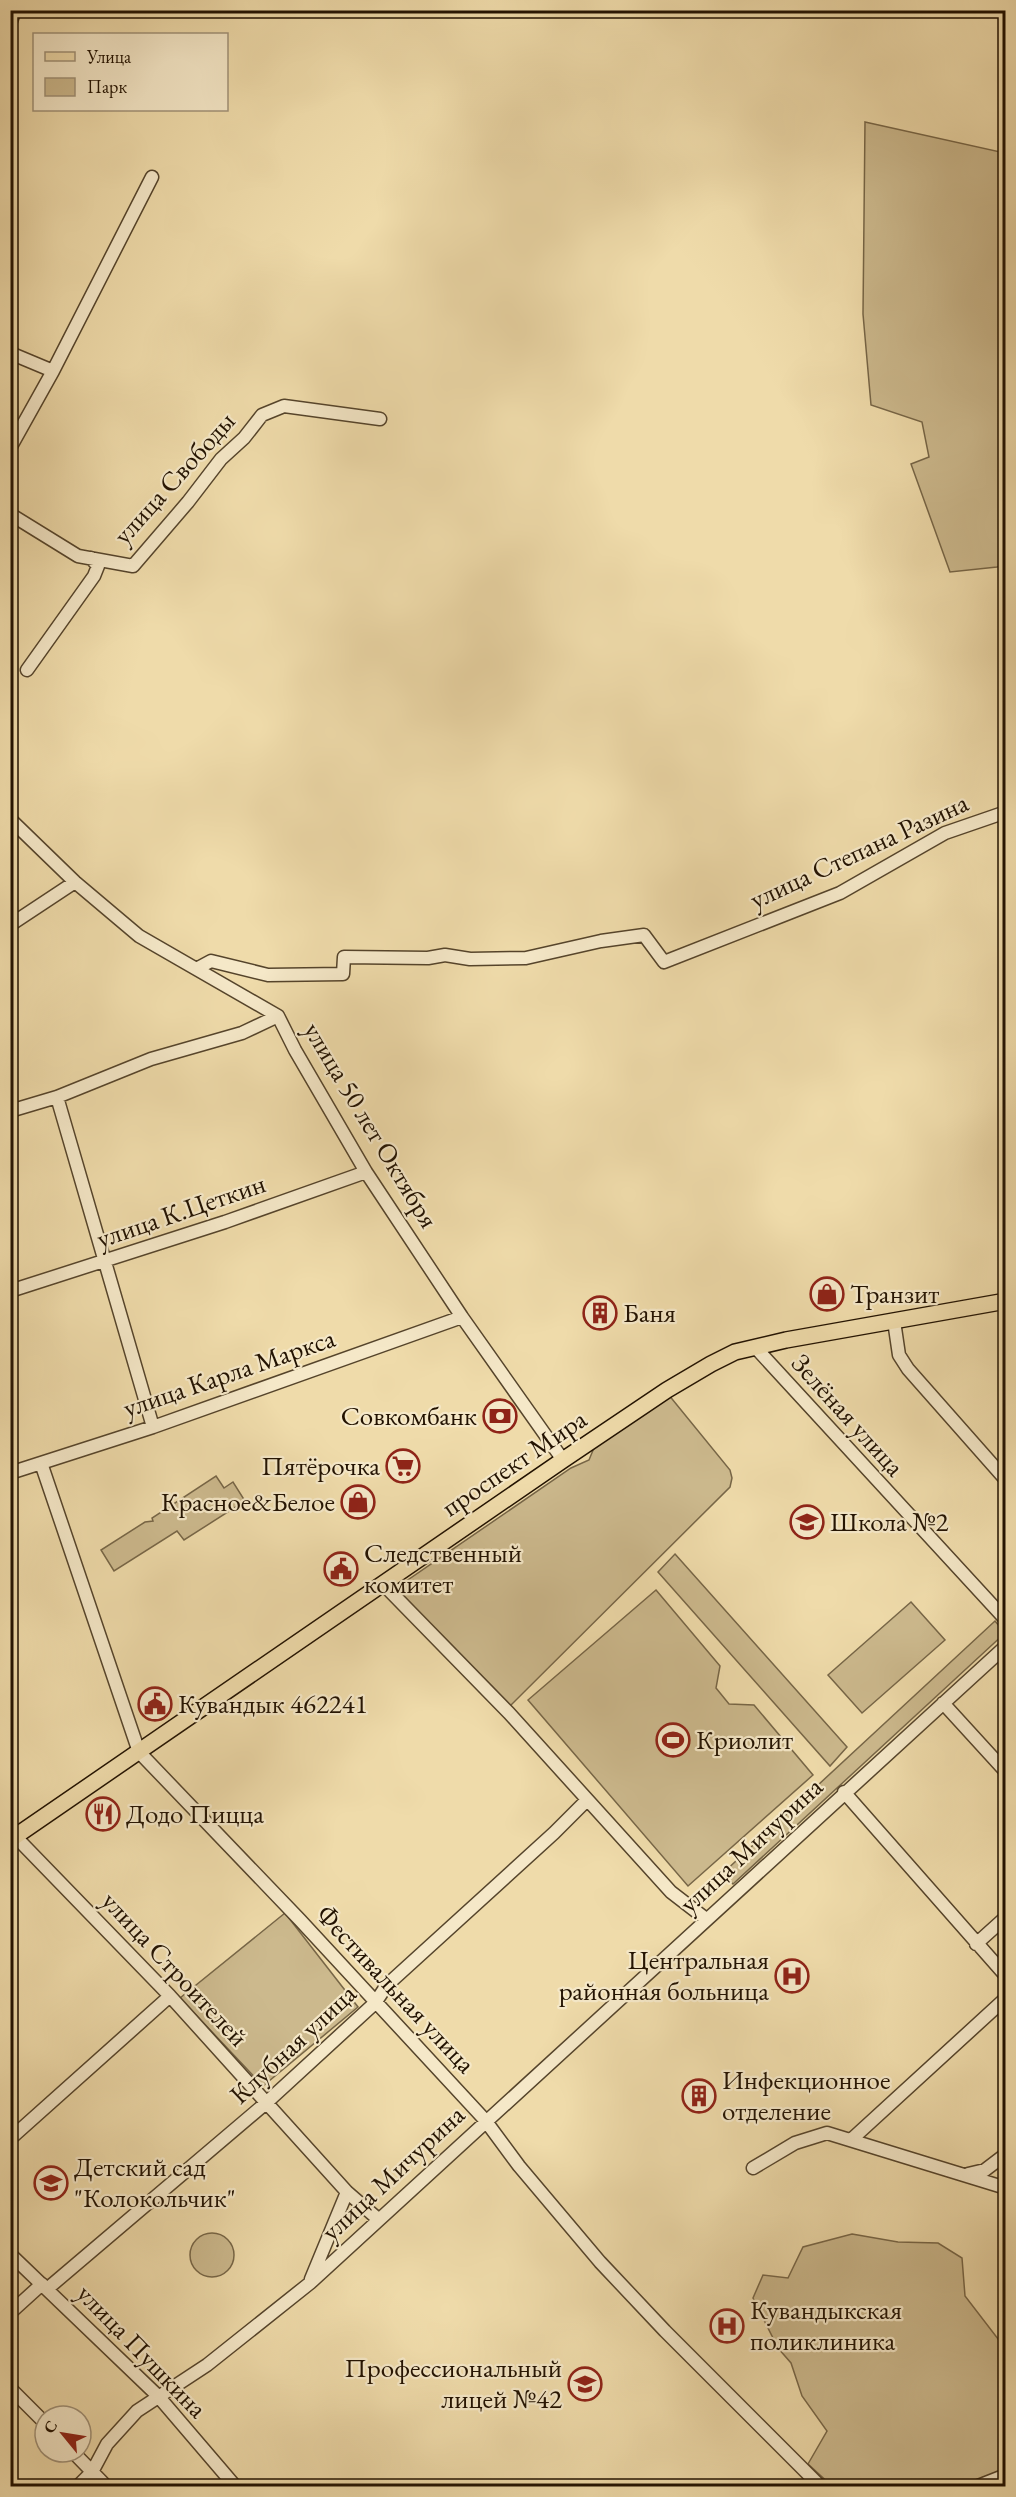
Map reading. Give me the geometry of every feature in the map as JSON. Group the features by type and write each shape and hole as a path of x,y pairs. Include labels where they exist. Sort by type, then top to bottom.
{"main road":[{"name":"проспект Мира","path":"12,1836 139,1752 563,1460 711,1364 735,1352 754,1347 1005,1301"}],"street":[{"path":"10,448 53,371 152,177"},
{"path":"10,353 53,371"},
{"name":"улица Свободы","path":"10,514 78,556 133,566 188,502 221,459 244,438 262,415 284,406 380,419"},
{"path":"27,670 94,576 98,566 91,558"},
{"name":"улица Степана Разина","path":"198,969 212,960 268,975 343,974 344,957 428,958 445,955 470,959 526,958 601,941 644,935 664,962 840,893 945,833 1005,812"},
{"name":"улица 50 лет Октября","path":"10,819 75,882 139,936 278,1016 295,1050 366,1172 462,1317 563,1460"},
{"path":"10,925 75,882"},
{"path":"10,1111 57,1097 151,1059 242,1034 278,1016"},
{"path":"57,1097 153,1427"},
{"name":"улица К.Цеткин","path":"10,1291 104,1262 366,1172"},
{"name":"улица Карла Маркса","path":"10,1473 153,1427 462,1317"},
{"path":"894,1321 899,1355 908,1369 1005,1480"},
{"name":"Зелёная улица","path":"754,1347 1005,1620"},
{"name":"Фестивальная улица","path":"41,1463 139,1752 300,1920 485,2120 519,2166 600,2262 696,2363 820,2487"},
{"path":"383,1584 508,1713 671,1892 706,1919"},
{"name":"улица Мичурина","path":"78,2487 92,2472 107,2444 137,2410 207,2365 310,2283 485,2120 567,2048 1005,1646"},
{"path":"943,1703 1005,1772"},
{"path":"844,1792 1005,1976"},
{"name":"Клубная улица","path":"10,2313 266,2103 375,2003 387,1984 554,1833 587,1800"},
{"name":"улица Строителей","path":"12,1836 170,1996 347,2192 378,2219"},
{"path":"976,1944 1005,1917"},
{"path":"10,2139 170,1996"},
{"path":"852,2139 1005,1998"},
{"path":"753,2168 795,2143 827,2133 1005,2188"},
{"path":"966,2175 985,2170 1005,2154"},
{"path":"310,2283 347,2192"},
{"name":"улица Пушкина","path":"10,2254 158,2396 235,2487"},
{"path":"10,2388 33,2411"},
{"path":"84,2464 106,2487"},
{"path":"978,2487 1005,2475"}],"green space":[{"path":"865,122 1005,153 1006,563 997,567 950,572 911,464 929,457 922,422 871,405 863,314"},
{"path":"668,1394 730,1470 732,1478 730,1487 508,1708 400,1597 402,1584 571,1468 589,1460 596,1443"},
{"path":"216,1476 224,1488 233,1482 245,1501 184,1540 177,1531 114,1571 101,1550 145,1522 153,1521 152,1518"},
{"path":"675,1554 847,1747 830,1766 658,1572"},
{"name":"Криолит","path":"656,1590 720,1666 716,1688 729,1704 754,1705 813,1775 688,1886 528,1700"},
{"path":"911,1602 945,1640 862,1713 828,1675"},
{"path":"995,1621 1005,1633 733,1884 722,1874"},
{"path":"285,1913 358,2007 263,2086 180,1998"},
{"path":"212,2233 227,2240 234,2255 227,2270 212,2277 197,2270 190,2255 197,2240"},
{"path":"852,2234 898,2242 938,2243 962,2258 965,2296 1005,2348 1005,2469 961,2486 832,2486 808,2464 827,2431 802,2396 791,2363 778,2348 753,2298 763,2275 788,2278 803,2247"}],"place":[{"name":"Транзит","path":"827,1294"},
{"name":"Баня","path":"600,1313"},
{"name":"Совкомбанк","path":"500,1416"},
{"name":"Пятёрочка","path":"403,1466"},
{"name":"Красное&Белое","path":"358,1502"},
{"name":"Школа №2","path":"807,1522"},
{"name":"Следственный комитет","path":"341,1569"},
{"name":"Кувандык 462241","path":"155,1704"},
{"name":"Криолит","path":"673,1740"},
{"name":"Додо Пицца","path":"103,1814"},
{"name":"Центральная районная больница","path":"792,1976"},
{"name":"Инфекционное отделение","path":"699,2096"},
{"name":"Детский сад \"Колокольчик\"","path":"51,2183"},
{"name":"Кувандыкская поликлиника","path":"727,2326"},
{"name":"Профессиональный лицей №42","path":"585,2384"}]}
